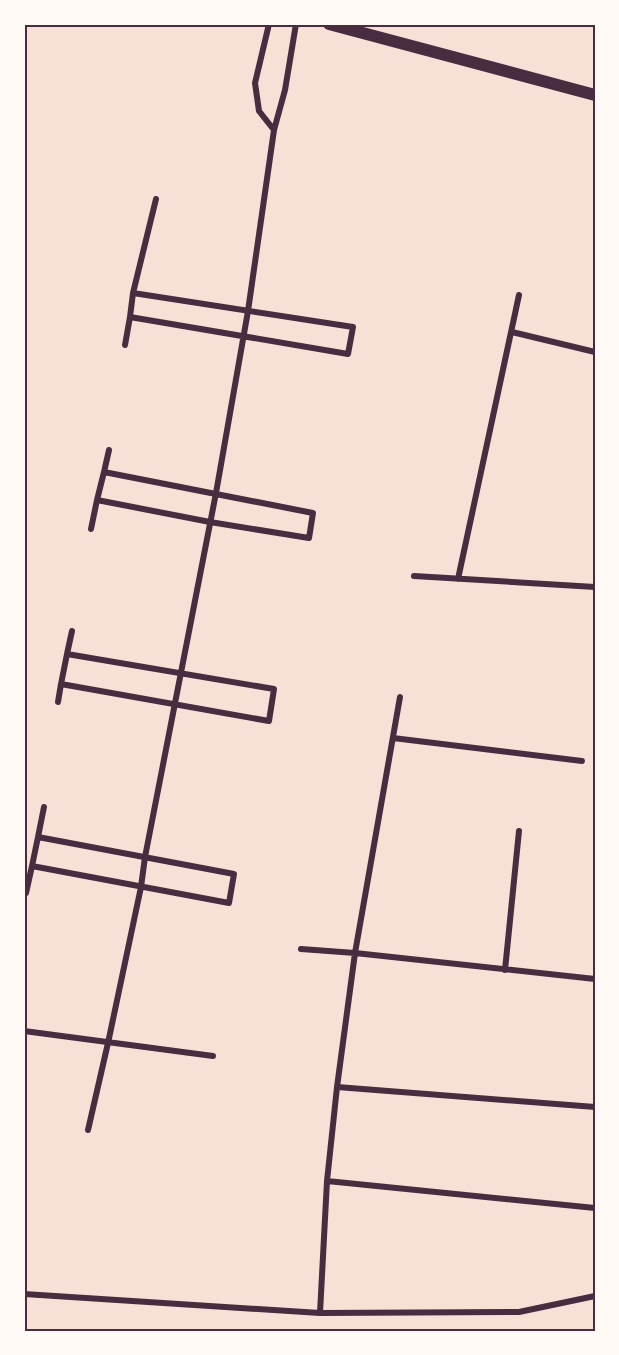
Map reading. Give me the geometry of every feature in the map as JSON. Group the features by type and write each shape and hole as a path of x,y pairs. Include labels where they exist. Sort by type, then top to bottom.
{"main road":[{"path":"329,24 595,95"}],"street":[{"path":"269,24 255,83 259,111 274,130"},
{"path":"88,1130 141,887 216,493 248,311 274,130 285,90 296,24"},
{"path":"125,345 133,293 156,199"},
{"path":"130,317 348,354 353,327 133,293"},
{"path":"458,579 519,295"},
{"path":"512,332 595,352"},
{"path":"92,529 109,450"},
{"path":"97,500 309,538 313,513 104,472"},
{"path":"414,576 595,587"},
{"path":"58,702 72,631"},
{"path":"61,684 269,721 274,689 67,654"},
{"path":"320,1313 327,1181 337,1087 355,953 400,697"},
{"path":"393,738 582,761"},
{"path":"26,893 44,807"},
{"path":"505,970 519,831"},
{"path":"32,866 229,903 234,874 38,837"},
{"path":"302,950 355,953 595,979"},
{"path":"24,1031 213,1056"},
{"path":"337,1087 595,1107"},
{"path":"327,1181 595,1208"},
{"path":"24,1294 320,1313 519,1312 595,1296"}]}
